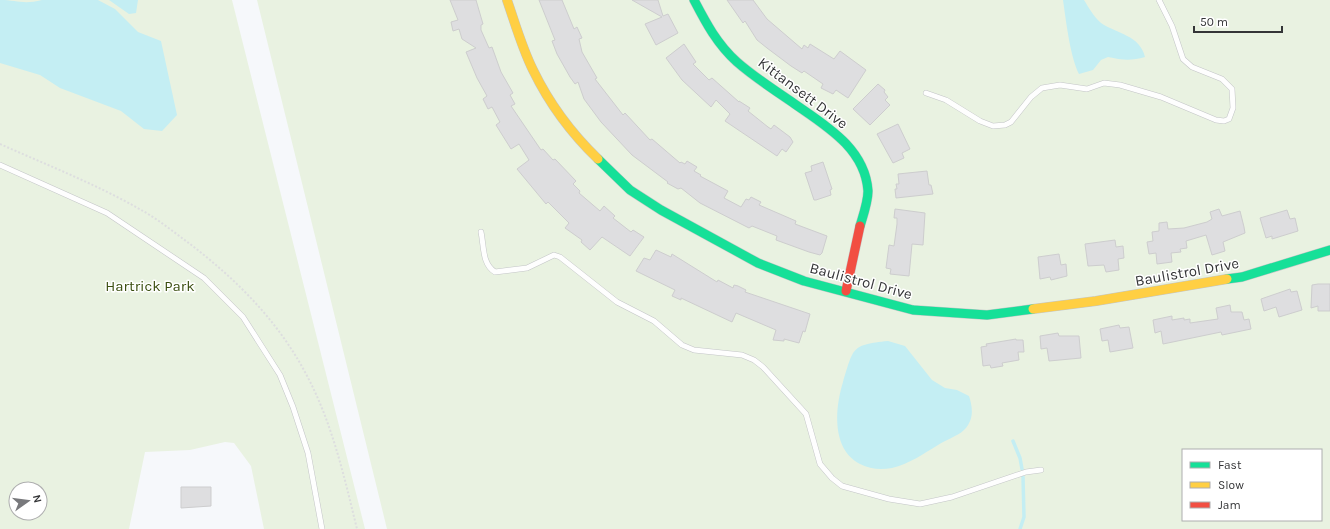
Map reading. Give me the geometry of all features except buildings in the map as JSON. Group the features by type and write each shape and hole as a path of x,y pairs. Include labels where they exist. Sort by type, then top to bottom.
{"street":[{"name":"Baulistrol Drive","path":"508,0 516,27 533,70 562,117 579,140 630,190 661,210 758,263 804,280 913,310 987,315 1096,301 1242,277 1330,250"},
{"name":"Kittansett Drive","path":"694,0 721,46 758,78 836,132 859,160 867,181 868,192 846,291"}],"lane":[{"path":"926,93 946,100 980,121 993,126 1005,125 1011,122 1028,100 1042,88 1060,85 1087,89 1104,83 1120,85 1161,97 1216,120 1224,121 1229,119 1233,108 1232,89 1222,79 1192,68 1182,59 1172,26 1159,0"},
{"path":"0,165 107,214 204,278 243,317 280,375 293,407 308,453 322,529"},
{"path":"481,232 486,262 489,268 495,272 527,268 554,254 560,257 617,302 654,321 682,345 706,352 730,353 754,360 763,367 806,414 820,464 832,478 842,486 882,498 920,504 952,497 1026,472 1041,470"}],"green space":[{"name":"Hartrick Park","path":"0,0 232,0 365,529 264,529 251,466 234,443 225,442 190,450 145,452 129,529 0,529"},
{"path":"257,0 1330,0 1330,529 387,529"}],"water":[{"path":"0,0 25,2 42,0 98,0 115,9 138,32 161,41 177,115 162,131 144,129 121,111 60,88 40,75 0,63"},
{"path":"109,0 138,0 136,13 129,14"},
{"path":"1063,0 1084,0 1101,23 1133,39 1142,50 1145,57 1126,60 1108,57 1101,60 1093,70 1079,74 1071,48"},
{"path":"888,341 905,346 932,380 945,388 957,390 969,396 972,414 970,422 964,430 916,458 892,468 875,469 860,464 844,449 838,427 838,404 840,392 852,355 860,347 867,344"}],"waterway":[{"path":"1013,441 1020,458 1022,469"},
{"path":"1020,529 1024,517 1023,477"}],"traffic: fast":[{"path":"694,0 718,41 737,62 762,82 827,127 850,148 859,161 865,175 868,191 860,226"},
{"path":"598,159 630,190 661,210 758,263 804,281 913,310 987,315 1033,309"},
{"path":"1227,279 1242,277 1330,250"}],"traffic: slow":[{"path":"507,0 525,53 539,82 562,118 598,159"},
{"path":"1033,309 1096,301 1227,279"}],"traffic: jam":[{"path":"846,291 860,226"}]}
